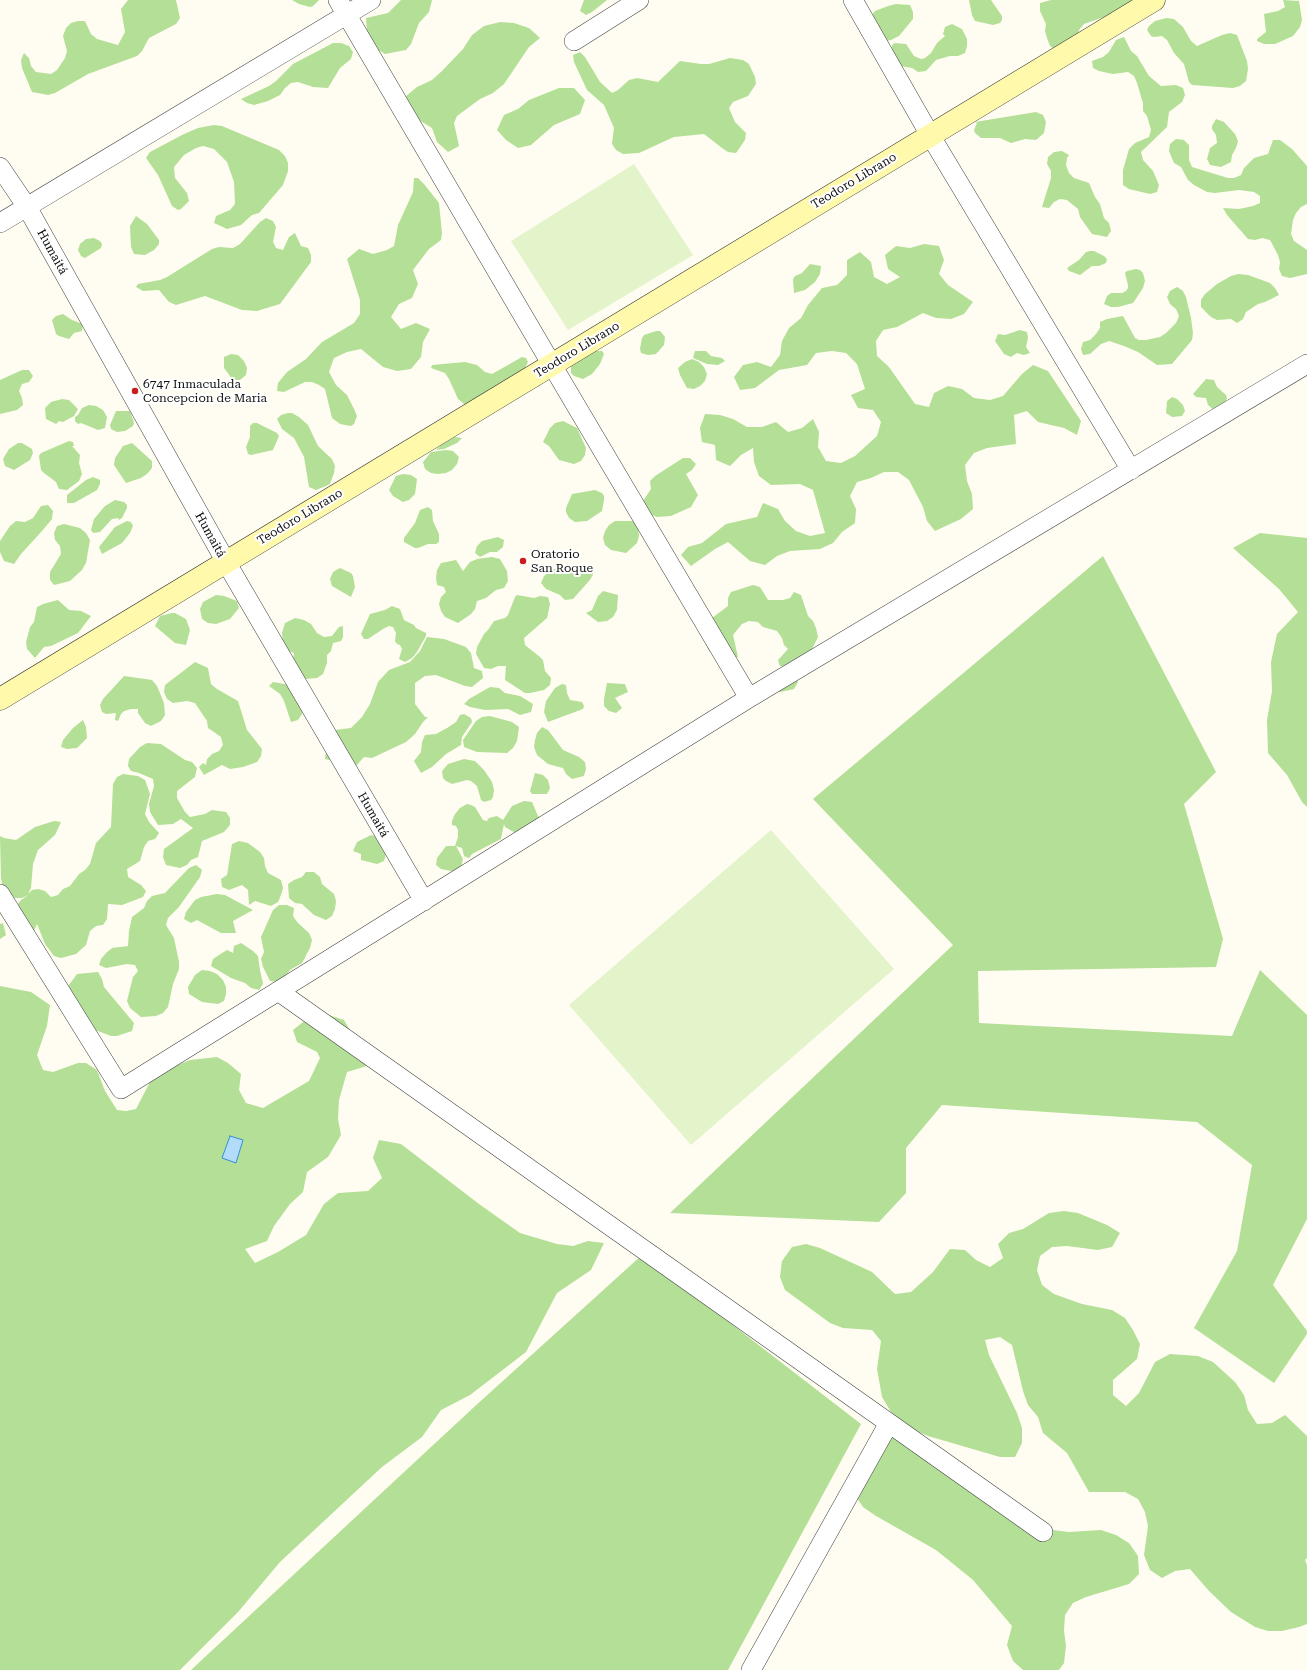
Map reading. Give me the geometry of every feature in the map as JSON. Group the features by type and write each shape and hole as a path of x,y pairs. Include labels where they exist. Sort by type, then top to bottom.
{"main road":[{"name":"Teodoro Librano","path":"0,699 1154,0"}],"street":[{"path":"0,223 343,7 371,0"},
{"path":"574,41 639,0"},
{"path":"853,0 930,135 1131,470"},
{"path":"343,7 749,698"},
{"name":"Humaitá","path":"0,167 27,207 226,562 424,901"},
{"path":"0,894 121,1089 749,698 1307,364"},
{"path":"278,991 1043,1532"},
{"path":"751,1670 889,1423"}],"green space":[{"path":"128,0 176,0 180,18 176,24 149,38 142,51 137,56 88,74 55,93 48,95 32,92 22,68 21,60 24,53 29,58 31,66 36,72 51,74 57,70 65,58 67,51 63,36 66,28 71,23 78,21 85,21 91,34 97,39 118,45 125,32 121,9"},
{"path":"292,0 319,0 310,7"},
{"path":"401,0 432,0 429,12 419,23 411,44 406,50 385,54 372,46 367,33 366,18 388,13"},
{"path":"584,0 607,0 586,15 580,11"},
{"path":"969,0 991,0 1002,16 1000,23 993,25 975,21 972,15"},
{"path":"1051,0 1141,0 1104,17 1084,24 1079,30 1076,44 1056,50 1050,46 1045,31 1046,24 1040,11 1040,3"},
{"path":"1283,0 1299,1 1302,20 1300,27 1293,36 1275,44 1264,44 1257,41 1257,39 1266,32 1264,14 1278,11 1285,7"},
{"path":"896,4 910,5 913,12 913,19 899,36 891,40 876,43 866,22 875,11"},
{"path":"1166,18 1174,19 1183,27 1191,41 1197,46 1222,35 1230,33 1237,35 1247,61 1248,69 1246,81 1240,86 1233,88 1192,85 1189,82 1184,64 1174,53 1167,40 1162,36 1151,36 1147,30 1155,21"},
{"path":"500,22 514,23 529,28 540,38 529,47 504,84 493,93 480,99 457,116 454,123 459,146 448,152 437,142 432,128 406,112 405,97 417,87 432,80 442,71 463,49 472,35 484,26"},
{"path":"952,24 962,29 967,39 965,53 958,56 950,56 936,60 926,71 918,72 912,68 900,66 894,57 892,45 895,43 906,44 914,56 921,59 925,58 931,53 937,43 945,36 943,34 945,27"},
{"path":"1124,37 1131,51 1137,56 1149,76 1161,86 1176,85 1183,88 1185,95 1182,102 1169,112 1167,127 1141,152 1143,160 1153,171 1159,185 1157,192 1150,194 1129,189 1123,185 1123,170 1129,149 1135,143 1149,137 1151,130 1147,116 1143,111 1143,103 1134,76 1128,72 1113,74 1093,68 1092,61 1103,57 1109,52 1116,40"},
{"path":"333,43 341,43 349,46 353,52 351,59 340,68 328,88 313,87 298,82 291,83 280,95 268,101 254,105 241,99 269,86 293,64"},
{"path":"580,52 585,57 600,82 612,93 618,90 629,80 637,78 658,82 680,61 709,64 730,58 743,60 749,64 755,77 756,84 748,96 733,102 729,108 735,122 746,133 745,140 736,153 728,152 704,134 674,137 639,153 623,154 616,150 612,144 614,128 604,105 587,90 574,62 573,55"},
{"path":"559,88 574,88 585,100 580,114 554,125 531,145 518,148 506,140 497,130 504,115 518,109 529,100"},
{"path":"1036,112 1043,115 1046,122 1044,133 1036,140 1025,139 1011,143 1000,138 981,138 975,133 974,130 977,123 975,122"},
{"path":"1216,119 1224,122 1235,134 1238,141 1232,155 1231,162 1221,167 1210,165 1207,159 1210,148 1217,143 1216,135 1212,129"},
{"path":"214,125 222,126 279,150 285,156 288,163 288,171 283,185 259,213 252,215 241,225 227,229 214,223 216,216 230,210 235,204 234,182 227,162 214,149 203,146 196,148 184,155 174,167 175,178 187,193 189,201 178,210 172,206 158,175 146,158 150,152 184,134 198,128"},
{"path":"1176,139 1184,140 1189,145 1189,160 1192,167 1228,178 1234,178 1241,175 1244,168 1254,158 1268,154 1273,140 1280,140 1292,149 1307,166 1307,204 1301,207 1296,213 1293,220 1291,234 1294,241 1307,250 1307,274 1290,278 1282,276 1279,269 1280,262 1278,255 1270,240 1262,238 1255,240 1248,239 1227,215 1223,208 1239,209 1253,206 1260,203 1260,196 1254,192 1239,190 1215,193 1207,192 1194,185 1188,180 1181,167 1174,163 1169,151 1170,144"},
{"path":"1062,151 1069,155 1066,165 1069,173 1074,178 1089,183 1100,204 1104,218 1109,223 1111,231 1107,237 1092,234 1080,217 1078,209 1067,200 1060,199 1054,202 1049,208 1042,207 1051,178 1051,171 1047,164 1048,157 1054,152"},
{"path":"634,164 693,255 568,330 511,241"},
{"path":"414,178 418,178 424,184 439,203 442,233 441,240 429,249 413,270 418,284 412,298 399,304 391,317 401,329 416,323 430,329 423,342 421,357 411,369 397,371 383,367 361,349 347,352 334,358 329,372 336,385 347,395 357,416 354,424 351,426 340,424 332,418 325,389 319,385 312,382 305,382 284,392 277,391 278,383 287,372 306,359 322,342 354,323 360,314 360,300 347,259 359,249 373,254 387,250 394,246 398,225 413,192"},
{"path":"136,216 147,224 159,240 159,244 154,250 145,255 134,254 131,247 130,226"},
{"path":"266,218 273,221 276,227 273,242 276,248 283,250 289,237 295,233 301,246 308,248 311,255 311,262 280,304 257,311 242,310 205,296 176,305 169,302 159,290 143,291 136,287 138,284 160,280 167,277 212,249 219,247 233,248 240,244 260,222"},
{"path":"94,238 100,241 102,244 101,248 85,258 81,256 78,250 80,244 86,239"},
{"path":"924,244 939,246 944,260 939,274 948,285 973,302 964,314 951,319 936,318 923,313 897,327 883,330 876,341 877,356 889,367 915,404 929,407 934,393 948,386 962,389 974,398 990,400 1003,396 1022,374 1033,365 1048,371 1081,421 1077,435 1064,428 1038,422 1027,411 1014,415 1016,444 987,448 974,453 965,465 967,481 972,494 973,509 961,519 935,531 927,521 923,507 909,480 898,472 884,472 857,482 850,496 856,509 855,523 842,532 833,543 820,549 790,551 777,556 765,565 750,561 728,542 715,549 691,566 681,555 688,547 702,543 726,524 757,517 763,503 778,509 785,521 796,531 810,536 825,533 813,490 800,484 771,485 759,476 754,462 753,448 741,455 730,466 716,460 715,445 702,442 700,428 705,414 720,415 733,419 747,427 762,427 776,422 788,432 802,428 813,419 819,432 818,447 826,461 841,463 855,456 877,436 881,422 873,410 858,408 851,395 865,389 857,364 846,353 832,351 816,353 807,365 779,370 755,388 740,390 734,377 743,365 757,362 771,367 780,355 782,341 789,328 801,318 808,305 822,288 837,285 847,275 847,260 860,252 871,262 874,277 887,284 900,277 888,269 885,255 896,246 910,248"},
{"path":"1094,251 1104,256 1107,259 1106,263 1099,266 1092,266 1080,275 1069,271 1067,268 1079,260 1086,252"},
{"path":"810,264 821,266 820,274 815,282 805,290 794,293 793,279 795,276 802,273"},
{"path":"1136,269 1143,273 1145,281 1143,288 1133,303 1118,307 1111,307 1104,304 1107,296 1111,293 1122,293 1126,291 1128,285 1125,273"},
{"path":"1238,274 1248,275 1270,283 1279,295 1258,304 1246,312 1243,319 1237,323 1231,319 1217,320 1211,317 1201,307 1201,300 1205,294 1217,284 1231,276"},
{"path":"1177,287 1183,291 1186,297 1193,333 1192,340 1172,364 1157,365 1138,352 1109,341 1101,344 1090,354 1083,355 1081,349 1083,342 1090,340 1100,328 1100,322 1107,319 1123,316 1135,338 1139,340 1160,337 1166,333 1176,323 1179,316 1176,309 1170,304 1167,297 1170,291"},
{"path":"63,314 72,320 83,324 82,331 74,333 69,339 56,334 52,320 56,316"},
{"path":"1020,330 1027,332 1028,338 1026,347 1030,353 1024,355 1017,353 1011,357 1004,354 995,341 998,334 1005,335"},
{"path":"660,331 665,337 664,345 656,354 648,355 641,353 640,349 644,335"},
{"path":"593,351 602,351 604,354 600,364 592,374 583,379 574,376 571,373 571,366"},
{"path":"695,351 706,351 711,356 722,358 725,361 718,365 707,364 693,358"},
{"path":"231,354 238,355 244,361 247,368 246,375 240,380 233,380 224,368 224,357"},
{"path":"522,357 526,358 528,362 523,372 468,405 464,404 458,399 445,373 431,368 432,365 465,362 477,365 485,372 492,374"},
{"path":"692,359 699,362 704,367 707,374 705,381 694,389 687,388 678,368 685,362"},
{"path":"22,370 29,370 33,376 29,382 22,384 19,391 23,405 17,410 0,414 0,380"},
{"path":"1206,379 1214,380 1217,387 1226,395 1227,398 1224,406 1214,410 1208,405 1206,398 1196,397 1193,394"},
{"path":"1172,397 1177,399 1183,405 1185,411 1182,416 1172,417 1166,413 1167,401"},
{"path":"62,399 69,400 78,409 74,416 63,422 59,421 56,424 46,419 45,408 51,402"},
{"path":"89,405 96,406 103,410 107,417 105,428 98,430 81,423 78,424 75,421 75,417 82,408"},
{"path":"116,411 130,411 134,423 133,426 125,431 117,432 111,429 110,425"},
{"path":"292,413 299,417 308,425 318,446 332,459 335,466 330,484 316,490 309,487 304,457 294,438 282,429 277,419 281,415"},
{"path":"563,421 577,428 586,448 585,455 581,461 574,464 559,460 549,446 543,442 550,428 555,423"},
{"path":"253,423 257,423 277,433 279,436 273,450 251,455 248,454 246,447 250,437 250,426"},
{"path":"455,437 462,438 457,443 444,449 436,450 441,445"},
{"path":"69,441 73,442 74,446 72,446 80,455 79,463 82,474 79,481 67,490 59,489 56,482 41,470 39,456 41,453"},
{"path":"18,443 22,443 32,449 33,453 30,460 14,470 5,466 3,459 9,449"},
{"path":"132,443 152,461 152,468 141,478 126,483 114,465 115,458 123,446"},
{"path":"446,450 453,451 459,457 457,464 452,470 446,473 438,474 431,473 425,469 423,462 431,452"},
{"path":"683,458 690,458 696,464 692,470 686,474 698,495 691,507 671,516 657,517 650,514 643,501 651,489 650,481 655,476"},
{"path":"403,474 411,475 417,479 415,494 409,500 403,502 393,496 389,490 396,476"},
{"path":"93,477 100,480 97,490 74,503 67,503 67,495 86,480"},
{"path":"595,490 602,493 604,496 602,511 587,521 575,522 569,518 566,508 572,494"},
{"path":"115,500 124,502 127,505 122,518 119,520 118,518 112,519 100,532 93,533 91,530 94,519 105,506"},
{"path":"48,505 53,511 52,519 14,564 4,561 0,552 0,541 10,526 16,521 25,522 33,518 41,506"},
{"path":"428,507 432,510 433,521 439,534 439,542 436,544 428,544 415,548 404,542 404,538 415,523 420,510"},
{"path":"127,521 131,522 133,526 130,533 122,543 102,554 99,547 115,527"},
{"path":"615,521 635,521 638,528 639,536 637,543 626,553 611,550 605,545 603,538 605,531 609,525"},
{"path":"64,524 80,528 86,533 90,540 86,563 82,570 70,581 54,585 50,580 50,572 61,554 60,546 55,540 54,533 57,526"},
{"path":"1260,533 1307,538 1307,807 1302,802 1287,775 1268,753 1267,720 1272,691 1271,662 1277,634 1298,612 1279,589 1233,548"},
{"path":"498,537 504,540 503,547 497,552 490,552 480,557 475,553 477,546 482,541"},
{"path":"1103,556 1216,772 1184,804 1223,939 1216,967 978,971 979,1023 1232,1036 1260,970 1307,1015 1307,1219 1273,1285 1307,1331 1307,1334 1274,1383 1194,1328 1237,1251 1252,1165 1197,1122 942,1105 906,1148 906,1193 879,1222 670,1213 953,945 813,799"},
{"path":"492,557 500,559 507,571 508,581 504,588 496,590 486,598 477,601 475,609 471,614 458,623 445,617 439,604 441,597 446,592 444,587 437,585 436,578 437,570 441,563 456,560 463,571 470,562 477,559"},
{"path":"340,568 351,573 353,576 355,587 351,597 332,586 330,579 333,572"},
{"path":"557,568 565,569 571,572 591,569 593,575 573,599 565,600 560,595 546,589 541,583 544,576"},
{"path":"753,585 760,587 768,600 783,600 790,598 794,592 801,595 808,616 813,621 816,628 818,637 812,649 797,668 780,666 778,660 788,649 784,645 782,638 777,631 763,627 758,622 749,621 742,624 733,635 738,657 731,659 715,655 709,651 702,636 712,618 728,606 728,598 731,592"},
{"path":"603,591 618,595 617,610 613,617 607,621 598,622 586,613 592,610 598,596"},
{"path":"216,595 224,596 237,601 239,608 230,619 216,624 208,623 202,619 200,609 203,602"},
{"path":"517,595 534,598 540,596 548,597 550,604 547,618 524,638 525,645 543,660 545,671 551,678 550,685 544,690 530,693 525,693 505,680 506,666 498,666 491,669 484,668 476,654 477,647 484,634 494,621 505,618 508,615"},
{"path":"58,600 69,610 81,611 91,616 78,633 51,646 44,647 35,658 27,649 26,642 30,627 34,622 37,607"},
{"path":"392,606 400,609 404,620 426,633 426,636 417,652 412,658 405,662 399,659 402,649 395,641 396,633 393,627 389,626 368,639 364,639 361,634 370,614 385,610"},
{"path":"172,613 186,619 190,630 186,645 175,643 155,626 160,616"},
{"path":"295,618 304,620 311,624 317,633 324,637 332,636 339,627 343,626 343,637 341,641 333,643 331,651 327,655 327,663 323,674 317,678 305,679 293,659 294,653 287,650 283,644 282,633 285,623"},
{"path":"427,637 444,639 466,647 471,653 474,668 482,671 483,678 472,687 465,686 436,675 425,676 415,683 415,704 425,717 428,717 415,734 406,742 372,758 364,757 356,766 325,759 326,751 335,730 351,728 362,717 370,704 378,682 389,670 410,662 420,651"},
{"path":"195,662 208,668 211,684 238,701 247,730 262,749 261,756 257,762 243,767 230,769 222,765 204,775 199,767 203,763 206,765 207,759 212,754 219,751 223,745 221,737 208,728 207,721 195,703 187,701 173,703 167,699 164,692 165,685"},
{"path":"793,675 798,682 794,689 780,692 773,691"},
{"path":"124,676 152,680 157,686 164,703 165,715 161,721 151,726 145,723 138,713 138,709 124,711 118,721 115,720 116,713 106,714 102,712 100,705 103,699"},
{"path":"273,682 296,686 303,707 302,714 298,720 291,722 280,694 269,686"},
{"path":"607,683 625,684 628,692 615,698 622,708 616,713 609,711 604,706"},
{"path":"562,684 566,685 570,700 582,702 584,706 583,709 548,722 544,712 546,701 555,688"},
{"path":"490,687 499,688 505,693 520,696 533,704 531,712 520,715 508,709 485,710 470,707 464,704 469,699"},
{"path":"464,714 471,718 472,722 462,737 461,745 446,754 432,767 421,773 414,761 421,752 422,742 425,735 436,734 456,722 460,715"},
{"path":"490,716 512,722 519,727 517,741 513,748 507,753 477,752 464,747 463,740 476,721 482,717"},
{"path":"83,720 86,727 87,738 77,748 67,749 61,747 63,740 73,728"},
{"path":"542,727 548,730 563,750 579,757 585,762 586,769 584,776 572,779 566,774 563,768 548,764 537,755 534,747 535,740 537,733"},
{"path":"147,743 161,744 185,760 192,762 197,768 195,777 177,791 177,798 185,812 190,817 205,814 212,810 226,812 230,818 230,825 224,832 202,841 198,857 180,868 166,865 163,857 164,849 193,828 181,819 173,824 158,825 150,812 149,804 154,786 153,779 131,771 128,766 129,759 140,747"},
{"path":"464,759 475,761 484,770 492,782 494,790 491,800 484,802 481,800 477,786 471,781 467,780 452,784 443,778 442,771 448,764"},
{"path":"535,773 543,775 548,780 550,788 547,794 532,794 530,791"},
{"path":"123,774 138,776 145,780 150,794 145,814 149,822 159,833 155,839 148,841 144,847 140,861 127,869 128,877 141,885 146,891 143,897 122,905 108,904 107,919 103,925 96,926 90,931 86,945 76,954 61,958 54,956 45,944 37,924 34,931 17,905 28,895 22,898 14,898 7,893 3,887 1,879 0,836 16,840 35,827 54,821 61,822 55,835 38,850 33,864 31,888 28,894 32,890 38,889 45,891 51,897 58,895 63,889 70,886 79,874 90,864 96,843 111,827 113,784 117,777"},
{"path":"524,801 532,802 538,816 545,821 519,835 505,827 504,824 501,839 472,854 469,858 464,856 462,848 456,846 463,859 461,867 456,872 441,869 436,865 437,858 446,846 455,846 458,837 458,830 456,826 452,825 452,821 460,808 467,804 471,805 475,807 483,820 487,821 489,818 497,816 503,820 512,806"},
{"path":"771,830 894,969 691,1145 569,1005"},
{"path":"371,835 378,837 386,854 384,861 377,864 361,860 361,854 353,851 357,842"},
{"path":"239,841 248,843 260,852 264,858 268,873 281,880 283,888 281,895 278,902 271,906 255,901 249,905 248,890 242,885 229,890 222,887 221,879 227,875 232,844"},
{"path":"196,865 202,870 200,877 179,907 168,918 166,925 174,938 179,962 179,969 173,984 168,1007 163,1013 156,1016 141,1017 130,1008 127,1001 133,977 138,971 135,965 127,964 106,968 99,965 101,959 112,948 128,946 132,917 144,908 147,901 152,896 165,893 189,868"},
{"path":"306,872 314,872 320,877 322,884 334,894 336,901 335,909 332,916 326,920 314,915 302,904 295,903 289,898 288,884 302,877"},
{"path":"217,894 225,895 253,910 233,921 236,933 221,933 197,920 191,923 184,919 186,912 195,900 201,897"},
{"path":"279,905 287,905 294,908 293,916 309,933 312,940 310,948 302,963 290,970 281,982 270,981 261,959 264,952 261,937 273,910"},
{"path":"3,923 6,935 0,939 0,924"},
{"path":"241,943 258,956 263,984 259,990 251,988 245,983 231,978 211,966 213,959 227,950 233,953 234,946"},
{"path":"202,970 217,974 223,980 226,987 224,1001 218,1004 202,1002 189,994 188,987 195,975"},
{"path":"98,972 104,987 134,1023 132,1031 117,1036 111,1036 90,1028 63,993 77,974"},
{"path":"0,986 31,992 50,1005 47,1026 37,1055 43,1070 53,1072 78,1063 86,1063 97,1070 105,1091 117,1110 126,1111 136,1109 150,1082 158,1073 190,1060 217,1057 228,1063 241,1074 239,1090 246,1103 263,1108 309,1081 320,1058 317,1052 297,1042 293,1030 317,1011 344,1020 361,1049 367,1066 347,1072 339,1100 338,1119 341,1135 328,1157 307,1172 303,1192 290,1204 274,1226 267,1241 245,1249 255,1263 278,1252 306,1235 324,1204 338,1193 368,1191 382,1178 373,1158 379,1140 401,1144 479,1204 520,1233 557,1244 573,1246 588,1241 604,1243 591,1270 557,1293 526,1352 470,1395 441,1410 422,1437 382,1467 280,1562 238,1612 180,1670 0,1670"},
{"path":"1064,1211 1078,1213 1107,1225 1120,1233 1112,1247 1098,1250 1067,1246 1052,1247 1040,1256 1037,1270 1042,1285 1054,1294 1082,1304 1112,1310 1125,1318 1133,1330 1140,1344 1137,1359 1113,1380 1113,1395 1126,1406 1139,1393 1155,1362 1170,1354 1198,1356 1213,1362 1235,1382 1244,1395 1248,1410 1257,1424 1272,1423 1285,1415 1307,1436 1307,1558 1305,1560 1307,1565 1307,1624 1282,1631 1268,1631 1255,1627 1231,1612 1209,1591 1190,1569 1175,1571 1162,1578 1150,1570 1144,1555 1148,1526 1145,1512 1138,1499 1125,1492 1089,1492 1067,1453 1043,1433 1038,1417 1028,1405 1023,1391 1012,1345 1000,1337 985,1340 989,1355 1017,1413 1022,1428 1022,1443 1015,1457 1000,1457 928,1436 914,1430 902,1421 891,1412 882,1397 877,1369 881,1341 872,1330 843,1328 830,1323 785,1290 780,1277 782,1261 792,1247 806,1244 820,1248 872,1272 895,1294 911,1292 933,1272 950,1249 965,1250 976,1260 990,1267 1003,1258 998,1244 1009,1233 1023,1229 1049,1213"},
{"path":"642,1255 861,1424 728,1670 191,1670 473,1408"},
{"path":"908,1432 963,1463 1025,1516 1053,1530 1069,1532 1101,1530 1116,1535 1129,1543 1138,1556 1139,1574 1129,1584 1086,1597 1073,1603 1065,1615 1064,1631 1066,1646 1064,1663 1059,1670 1023,1670 1013,1661 1007,1645 1012,1626 973,1580 936,1550 863,1507 852,1491 848,1476 867,1451 892,1434"}],"water":[{"path":"230,1136 243,1140 236,1163 222,1158"}],"place":[{"name":"6747 Inmaculada Concepcion de Maria","path":"135,391"},
{"name":"Oratorio San Roque","path":"523,561"}]}
